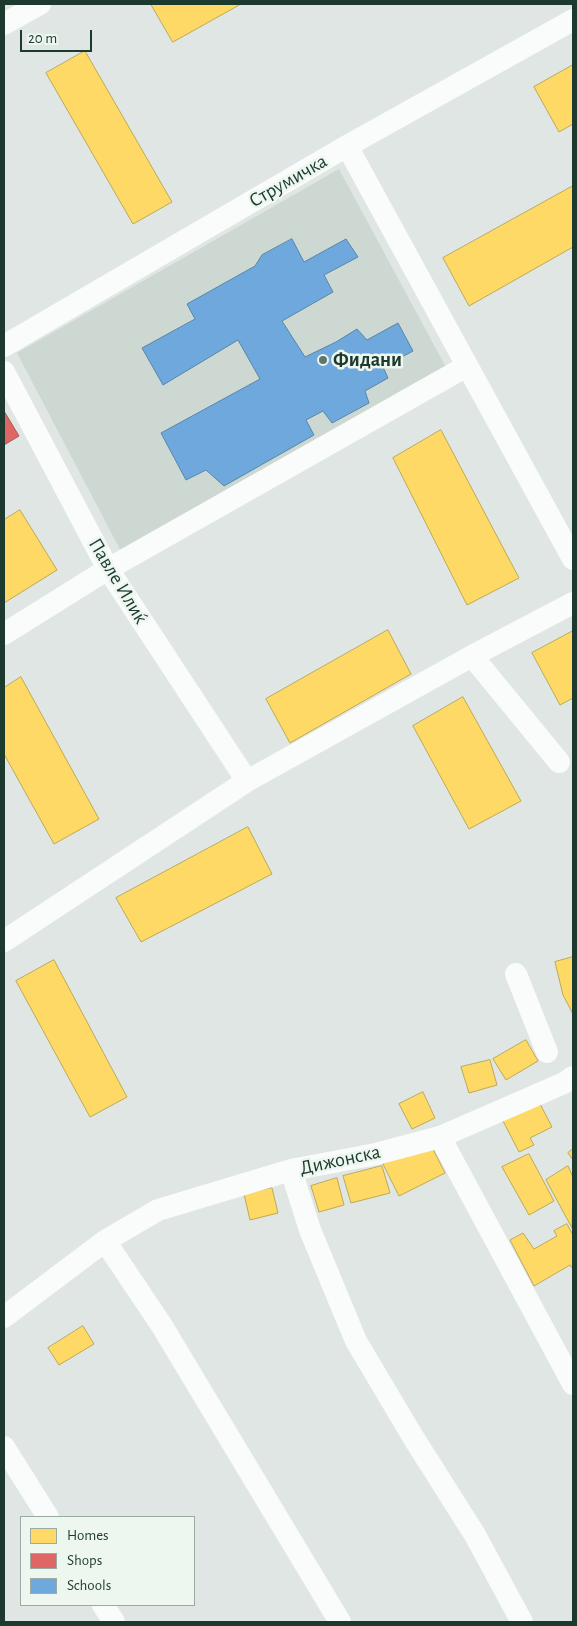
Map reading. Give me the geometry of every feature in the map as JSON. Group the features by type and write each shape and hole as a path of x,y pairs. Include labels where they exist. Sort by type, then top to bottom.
{"street":[{"path":"4,24 40,4"},
{"name":"Струмичка","path":"4,346 347,146 573,20"},
{"path":"347,146 573,559"},
{"path":"4,634 108,569 467,366"},
{"name":"Павле Илиќ","path":"4,372 108,569 247,781"},
{"path":"4,941 247,781 472,656 573,603"},
{"path":"472,656 559,762"},
{"path":"516,974 546,1052"},
{"name":"Дижонска","path":"4,1317 105,1241 158,1210 291,1170 376,1154 440,1136 570,1086"},
{"path":"440,1136 573,1384"},
{"path":"291,1170 310,1230 356,1341 413,1437 475,1535 522,1622"},
{"path":"105,1241 162,1326 340,1622"},
{"path":"4,1447 47,1516"},
{"path":"104,1606 114,1622"}],"shaded area":[{"path":"339,169 448,371 125,559 17,353"}],"building: Homes":[{"path":"151,4 241,4 173,42"},
{"path":"85,51 172,202 133,224 46,73"},
{"path":"573,65 573,124 559,132 534,87"},
{"path":"573,186 573,247 469,306 443,258"},
{"path":"441,430 519,578 467,605 393,458"},
{"path":"20,510 57,570 4,603 4,520"},
{"path":"388,630 411,674 290,743 266,699"},
{"path":"573,631 573,698 560,705 532,653"},
{"path":"21,677 99,819 54,844 4,754 4,688"},
{"path":"463,697 521,801 469,829 413,726"},
{"path":"248,827 272,874 141,942 116,898"},
{"path":"573,957 573,1014 563,995 555,962"},
{"path":"54,960 127,1097 90,1117 16,981"},
{"path":"526,1040 538,1061 506,1080 493,1059"},
{"path":"490,1060 497,1085 469,1093 461,1067"},
{"path":"423,1092 435,1118 412,1129 399,1104"},
{"path":"538,1100 552,1127 530,1138 534,1145 519,1152 502,1119"},
{"path":"429,1141 445,1173 399,1196 383,1164"},
{"path":"573,1149 573,1160 568,1153"},
{"path":"529,1154 554,1201 529,1215 502,1167"},
{"path":"382,1166 390,1193 351,1203 343,1176"},
{"path":"568,1166 573,1177 572,1228 546,1180"},
{"path":"337,1178 344,1205 319,1212 311,1186"},
{"path":"272,1188 278,1213 250,1220 244,1194"},
{"path":"567,1224 573,1235 573,1269 570,1265 534,1286 510,1240 523,1233 534,1249 557,1236 554,1231"},
{"path":"83,1326 94,1344 59,1365 48,1348"}],"building: Shops":[{"path":"4,411 19,436 4,445"}],"building: Schools":[{"name":"Фидани","path":"292,239 304,262 346,239 358,257 324,275 333,292 282,321 305,357 357,329 367,340 398,323 413,351 383,367 388,378 365,391 369,403 332,423 323,411 306,420 314,435 224,486 206,470 186,480 161,433 260,379 238,340 163,385 142,348 195,319 187,304 255,266 262,255"}],"place":[{"name":"Фидани","path":"323,360"}]}
